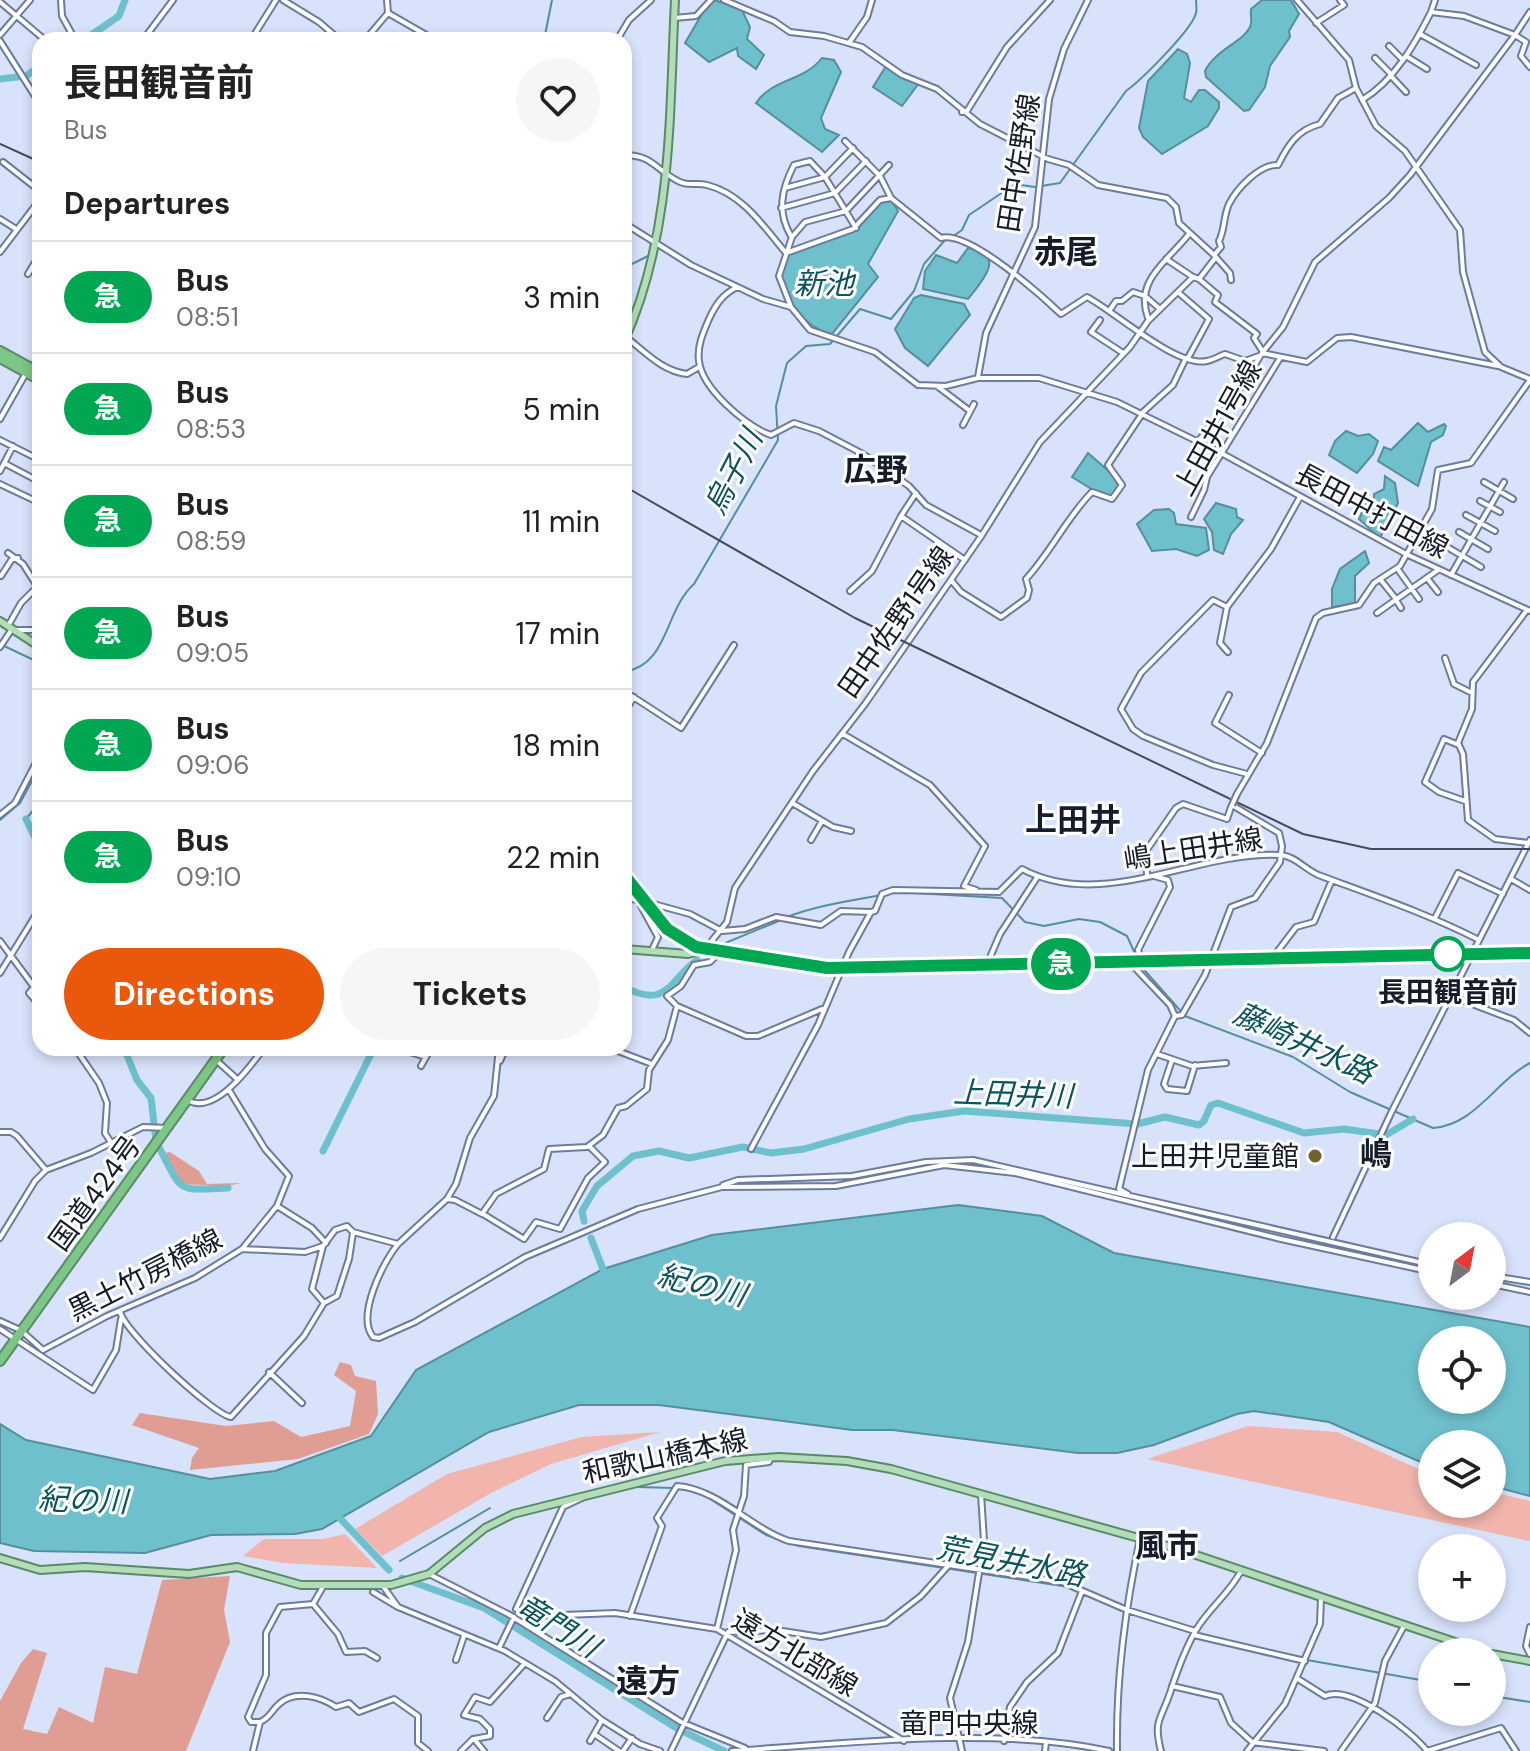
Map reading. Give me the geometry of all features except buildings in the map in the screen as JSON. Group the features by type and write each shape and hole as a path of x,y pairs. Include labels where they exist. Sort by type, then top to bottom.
{"highway":[{"path":"0,351 32,373"},
{"path":"0,358 32,371"},
{"path":"632,888 640,902"},
{"path":"632,893 669,938 701,951 716,956 842,968 1530,953"},
{"path":"701,951 787,963"},
{"name":"国道424号","path":"0,1361 219,1056"}],"main road":[{"path":"632,317 657,244 668,175 675,0"},
{"path":"0,621 32,642"},
{"path":"632,950 701,951"},
{"name":"和歌山橋本線","path":"0,1558 40,1570 85,1567 189,1574 237,1567 285,1583 387,1586 427,1575 500,1519 582,1495 698,1466 771,1457 847,1461 981,1494 1140,1539 1441,1638"},
{"path":"1506,1657 1530,1661"}],"street":[{"path":"30,0 0,38 32,94"},
{"path":"61,0 62,16 70,32"},
{"path":"149,32 173,0"},
{"path":"256,32 276,0"},
{"path":"283,0 331,32"},
{"path":"372,32 388,13 387,0"},
{"path":"622,32 629,20 651,0"},
{"path":"674,18 696,16 711,0"},
{"path":"724,0 774,21 790,32 849,43 869,51 902,75 937,89 962,112 1110,189 1137,195 1148,193 1170,200 1176,207 1178,221 1215,256 1230,273 1231,280"},
{"path":"849,43 867,17 872,0"},
{"path":"962,112 967,111 1007,47 1050,0"},
{"name":"田中佐野線","path":"978,378 986,333 1035,227 1042,156 1055,77 1088,0"},
{"path":"1297,0 1349,60 1356,88 1376,126 1405,151 1462,233 1463,272 1478,338 1485,352 1501,367"},
{"path":"1362,100 1375,92 1405,58 1435,0"},
{"path":"0,2 35,32"},
{"path":"1316,23 1342,2 1349,11"},
{"path":"1431,12 1464,16 1528,42 1521,56 1530,67"},
{"path":"1198,441 1234,400 1261,354 1283,327 1315,262 1389,198 1416,168 1530,12"},
{"path":"388,13 421,32"},
{"path":"1420,34 1476,65"},
{"path":"1389,46 1427,69"},
{"path":"1375,58 1406,92"},
{"name":"田中佐野1号線","path":"701,951 722,931 735,888 794,804 813,771 843,734 965,560 1040,442 1088,394 1149,320 1196,278 1215,256 1221,247 1219,241 1229,204 1240,189 1264,167 1278,165 1288,144 1307,127 1324,120 1338,98 1356,88"},
{"path":"845,141 880,176 891,198 941,238 950,237 976,246 1061,314 1087,297 1142,329 1165,349 1187,358 1205,362 1225,354 1245,361 1261,354 1307,362 1337,338 1351,337 1470,358 1530,380 1471,463 1438,470 1432,509 1397,568 1380,579 1359,605 1323,613 1316,618 1262,753 1247,774 1227,819 1183,804 1176,808 1146,851 1147,876"},
{"path":"785,188 825,177 853,148"},
{"path":"632,156 647,157 668,175 689,186 707,185 742,203 769,228 786,253"},
{"path":"792,237 781,208 785,188 794,165 810,161 825,177 856,228"},
{"path":"781,208 835,193 866,161"},
{"path":"3,162 32,185"},
{"path":"889,165 846,211 805,222 792,237 779,276 791,307 810,330 875,352 918,385 937,386 970,411"},
{"path":"786,253 856,228 880,200 891,198"},
{"path":"1,249 32,210"},
{"path":"0,219 16,229"},
{"path":"632,228 691,265 737,287 791,307"},
{"path":"1149,320 1144,295 1155,271 1189,234"},
{"path":"1166,259 1218,295 1215,302 1257,334 1254,338 1261,354"},
{"path":"28,274 32,267"},
{"path":"737,287 718,300 699,345 699,366 744,423 771,435 794,423 819,431 863,454 916,493 926,505 982,535"},
{"path":"1109,311 1116,301 1122,301 1131,293 1144,295 1160,309"},
{"path":"951,580 961,592 1001,617 1025,601 1029,590 1026,579 1061,537 1080,505 1092,492 1112,499 1122,485 1108,465 1142,413 1173,385 1209,320 1179,293"},
{"path":"1100,320 1091,332 1123,353"},
{"path":"632,343 657,363 674,371 687,374 699,366"},
{"name":"上田井1号線","path":"1191,517 1207,477 1280,358"},
{"path":"0,419 32,365"},
{"name":"長田中打田線","path":"937,386 978,378 1039,378 1142,413 1406,554 1529,610"},
{"path":"963,425 974,404"},
{"path":"0,440 32,456"},
{"path":"0,471 13,446"},
{"path":"4,463 32,478"},
{"path":"1484,482 1513,499"},
{"path":"1451,575 1504,482"},
{"path":"0,484 32,499"},
{"path":"850,591 872,571 916,493"},
{"path":"1228,652 1220,643 1227,607 1271,549 1300,497"},
{"path":"1480,501 1500,512"},
{"path":"1466,515 1495,531"},
{"path":"901,516 965,560"},
{"path":"1459,532 1488,549"},
{"path":"1442,544 1481,567"},
{"path":"943,563 950,550"},
{"path":"8,553 18,558 32,576"},
{"path":"1,576 12,559 18,558"},
{"path":"1397,568 1419,599"},
{"path":"1386,616 1379,612 1438,570"},
{"path":"1427,578 1438,592"},
{"path":"1380,579 1401,608"},
{"path":"0,647 21,603 32,592"},
{"path":"1227,607 1213,600 1141,673 1121,709 1133,729 1143,736 1213,765 1247,774"},
{"path":"1323,1242 1333,1237 1393,1109 1529,842 1502,841 1468,820 1463,754 1459,745 1472,709 1470,692 1482,670 1529,610"},
{"path":"11,628 32,629"},
{"path":"632,700 634,697 681,728 734,645"},
{"path":"1445,658 1454,684 1470,692"},
{"path":"1229,695 1215,723 1262,753"},
{"path":"843,734 930,785 967,823 985,846 964,886 982,892"},
{"path":"1459,745 1444,739 1425,782 1439,792 1465,801"},
{"path":"0,815 15,803 32,770"},
{"path":"794,804 822,821 851,831"},
{"path":"1133,1198 1119,1189 1148,1070 1175,1016 1182,1014 1205,975 1231,907 1255,898 1282,854 1281,838 1273,826 1232,806"},
{"path":"811,840 822,821"},
{"name":"嶋上田井線","path":"752,1148 818,1025 823,1008 871,912 881,898 896,889 999,892 1022,869 1038,876 1103,883 1282,854 1332,879 1435,918 1479,940"},
{"path":"1435,918 1458,873 1503,894"},
{"path":"985,966 1014,911 1027,898 1038,876"},
{"path":"1154,876 1168,880 1170,887 1138,950 1135,968 1170,1005 1175,1016"},
{"path":"1273,958 1296,927 1314,922 1332,879"},
{"path":"1511,879 1530,890"},
{"path":"632,900 690,914 722,931 745,929 783,918 821,925 841,911 871,912"},
{"path":"640,902 658,937 650,951"},
{"path":"0,973 32,922"},
{"path":"0,941 32,984"},
{"path":"716,956 710,962 694,965 681,986 668,995 667,1000 746,1036 758,1036 823,1008"},
{"path":"1451,996 1514,1020 1530,1033"},
{"path":"482,1214 496,1194 544,1169 549,1149 589,1146 605,1132 618,1108 626,1106 647,1089 649,1070 668,1040 677,1006"},
{"path":"1157,1054 1195,1065 1226,1063"},
{"path":"80,1056 102,1091 108,1112 105,1133 110,1141"},
{"path":"189,1101 206,1103 229,1090 258,1056"},
{"path":"421,1066 426,1057 423,1056"},
{"path":"498,1056 492,1102 470,1138 456,1184 447,1199 398,1244 382,1269 371,1296 367,1328 373,1337 379,1338 415,1322 480,1281 580,1231 638,1209 738,1180 852,1176 958,1159 996,1164 1418,1262"},
{"path":"498,1063 502,1056"},
{"path":"632,1056 653,1064"},
{"path":"216,1060 237,1079"},
{"path":"1172,1060 1164,1084 1167,1089 1187,1091 1195,1065"},
{"path":"229,1090 265,1149 288,1174 288,1184 277,1206 242,1249"},
{"path":"0,1238 35,1181 46,1170 152,1125 169,1128"},
{"path":"0,1132 17,1136 46,1170"},
{"path":"447,1199 482,1214 524,1239 536,1222 560,1229 580,1190 605,1162 589,1146"},
{"path":"722,1187 836,1186 944,1165 976,1167 1015,1173 1281,1239 1418,1269"},
{"path":"277,1206 312,1228 325,1244 312,1289 324,1303"},
{"name":"黒土竹房橋線","path":"25,1334 42,1353 120,1311 195,1278 242,1249 305,1252 325,1244 339,1227 347,1226 353,1232"},
{"path":"121,1319 137,1339 223,1415 233,1415 304,1336 324,1303 337,1296 349,1259 353,1232 398,1244"},
{"path":"1333,1237 1345,1247"},
{"path":"1506,1278 1530,1282"},
{"path":"1506,1287 1530,1292"},
{"path":"0,1329 14,1343 42,1353 93,1390 116,1350 120,1311"},
{"path":"0,1321 18,1329"},
{"path":"269,1372 302,1403"},
{"path":"717,1629 736,1550 733,1530 744,1496 746,1465 769,1462 771,1457"},
{"path":"630,1616 662,1526 657,1518 676,1488 701,1491 768,1534 789,1541 1062,1582 1127,1612 1195,1633 1306,1660"},
{"path":"962,1751 950,1698 968,1642 984,1541 981,1494"},
{"path":"499,1648 563,1507 581,1501 582,1495"},
{"path":"1117,1751 1117,1689 1140,1539"},
{"path":"671,1751 727,1634 776,1630 821,1637 886,1623 948,1567"},
{"path":"1161,1751 1155,1725 1180,1660 1195,1633 1228,1594 1241,1570"},
{"path":"427,1575 514,1618 683,1722 749,1750"},
{"path":"313,1604 324,1585"},
{"path":"387,1586 398,1607"},
{"path":"373,1592 398,1607 499,1648 570,1694 602,1720 660,1751"},
{"path":"1004,1741 1008,1712 1027,1682 1058,1653 1081,1592"},
{"path":"1247,1751 1281,1711 1306,1660 1320,1624 1321,1598"},
{"path":"313,1604 338,1634 346,1652 365,1651 377,1658"},
{"path":"313,1604 280,1607 266,1633 266,1675 248,1717 251,1722 269,1718 281,1702 298,1697 319,1696 336,1707 349,1703 359,1712 394,1699 418,1716 418,1743 428,1751"},
{"name":"遠方北部線","path":"516,1609 538,1616 630,1616 717,1629 904,1741"},
{"path":"1341,1751 1372,1708 1382,1673 1404,1626"},
{"path":"1530,1627 1526,1646 1530,1654"},
{"path":"456,1660 464,1636"},
{"path":"461,1751 474,1739 491,1734 484,1722 464,1716 475,1697 492,1702 525,1663"},
{"path":"1297,1678 1325,1696 1334,1693 1372,1708 1411,1732 1427,1751 1501,1728 1516,1751"},
{"path":"1172,1686 1220,1697 1231,1723 1253,1742 1324,1751"},
{"path":"547,1718 561,1697 570,1694"},
{"path":"590,1741 602,1720"},
{"path":"253,1751 252,1743 260,1722"},
{"path":"594,1734 621,1751 632,1738"},
{"path":"474,1739 484,1751"},
{"name":"竜門中央線","path":"732,1751 958,1740 1046,1742 1109,1751"},
{"path":"1045,1751 1046,1742"}],"shaded area":[{"path":"170,1152 199,1171 207,1184 241,1183 228,1186 180,1184 164,1153"},
{"path":"340,1362 351,1365 355,1376 376,1381 378,1414 369,1434 298,1459 190,1470 192,1458 199,1448 132,1425 140,1413 226,1426 274,1421 301,1437 350,1426 356,1391 334,1375"},
{"path":"1248,1426 1337,1432 1418,1469 1418,1517 1147,1459"},
{"path":"660,1432 551,1464 491,1493 382,1556 355,1529 447,1474 582,1437"},
{"path":"1506,1495 1530,1501 1530,1541 1423,1518 1506,1518"},
{"path":"345,1534 377,1568 284,1563 243,1556 264,1539 323,1539"},
{"path":"230,1576 224,1610 230,1642 186,1751 0,1751 0,1701 21,1663 33,1649 47,1653 23,1729 47,1734 59,1707 93,1723 105,1667 137,1674 162,1580"}],"water":[{"path":"715,0 742,10 750,27 747,39 764,55 756,69 738,56 737,48 709,62 685,43 706,7"},
{"path":"1262,0 1291,0 1299,14 1289,31 1290,37 1270,66 1265,87 1249,110 1244,111 1206,77 1205,71 1215,57 1246,32 1251,25 1251,9"},
{"path":"1178,49 1187,54 1190,63 1184,98 1191,102 1199,90 1205,90 1219,102 1219,108 1208,126 1162,154 1143,137 1139,128 1148,81"},
{"path":"822,58 834,60 841,72 821,118 825,129 839,135 822,152 756,103 771,89 806,72"},
{"path":"886,66 919,83 902,106 873,87"},
{"name":"新池","path":"891,200 898,211 868,264 878,277 832,334 814,327 797,312 785,292 782,270 789,254 855,230 880,202"},
{"path":"968,248 980,251 989,262 985,277 968,299 923,289 925,271 936,255 957,263"},
{"path":"921,295 964,304 970,315 928,366 905,348 895,329 914,298"},
{"path":"1418,423 1428,432 1444,424 1446,426 1443,435 1431,442 1418,486 1378,461 1384,447 1391,450"},
{"path":"1346,431 1358,436 1369,434 1378,441 1373,454 1357,473 1329,455 1335,441"},
{"path":"1088,453 1121,482 1114,496 1106,498 1072,477"},
{"path":"1385,476 1395,483 1398,503 1380,538 1359,519 1366,503 1374,501 1374,494 1384,489"},
{"path":"1216,503 1236,509 1237,517 1243,520 1231,534 1223,554 1214,550 1212,532 1204,519"},
{"path":"1169,509 1174,513 1176,524 1206,528 1209,550 1197,556 1176,549 1152,551 1137,524 1154,510"},
{"path":"1365,551 1369,563 1355,576 1355,604 1332,607 1332,589 1340,569"},
{"name":"紀の川","path":"958,1205 1042,1216 1114,1253 1418,1307 1418,1310 1434,1310 1530,1327 1530,1496 1506,1490 1506,1430 1418,1430 1418,1461 1329,1422 1254,1411 1237,1414 1154,1445 1117,1453 1078,1453 893,1430 852,1430 659,1405 579,1405 489,1432 322,1529 295,1534 211,1535 145,1553 34,1551 0,1543 0,1424 26,1440 210,1479 275,1471 371,1436 416,1370 603,1269 712,1235"}],"waterway":[{"path":"96,32 119,16 125,0"},
{"path":"546,32 552,0"},
{"name":"烏子川","path":"952,237 962,230 969,215 1015,184 1035,187 1060,183 1126,91 1185,31 1196,13 1196,0"},
{"path":"0,79 26,76 32,72"},
{"name":"烏子川","path":"632,669 650,659 658,648 684,595 694,584 778,440 776,406 787,363 806,346 830,344 860,309 891,319 914,291 924,264 946,239"},
{"path":"632,264 650,255"},
{"path":"2,645 32,659"},
{"path":"0,820 20,803 32,781"},
{"path":"26,819 32,812"},
{"name":"藤崎井水路","path":"26,819 32,831"},
{"name":"藤崎井水路","path":"787,917 828,905 896,892 1002,898 1025,922 1044,926 1079,919 1100,922 1127,936 1137,958"},
{"name":"藤崎井水路","path":"718,946 781,920"},
{"name":"藤崎井水路","path":"632,990 659,994 697,960"},
{"name":"藤崎井水路","path":"1139,964 1185,1016 1293,1057 1350,1092 1433,1128 1448,1125 1473,1111 1530,1063"},
{"name":"藤崎井水路","path":"127,1056 137,1080 151,1098 156,1140"},
{"name":"藤崎井水路","path":"323,1151 370,1056"},
{"name":"上田井川","path":"584,1221 582,1211 597,1186 633,1156 659,1151 689,1158 743,1147 771,1153 804,1149 909,1119 964,1111 1137,1124 1165,1117 1199,1125 1211,1105 1218,1103 1304,1133 1344,1129 1386,1135 1413,1119"},
{"name":"藤崎井水路","path":"160,1149 178,1182 184,1186 228,1188"},
{"name":"上田井川","path":"591,1238 606,1277"},
{"name":"荒見井水路","path":"636,1487 675,1488"},
{"name":"荒見井水路","path":"704,1495 766,1535 799,1546 1069,1587"},
{"name":"荒見井水路","path":"400,1561 490,1508"},
{"name":"竜門川","path":"335,1513 389,1570"},
{"name":"竜門川","path":"402,1578 484,1608 678,1729 724,1751"},
{"name":"荒見井水路","path":"1093,1597 1123,1611"},
{"name":"荒見井水路","path":"1130,1613 1192,1633"},
{"name":"荒見井水路","path":"1214,1638 1293,1656"},
{"name":"荒見井水路","path":"1307,1660 1418,1680"},
{"name":"荒見井水路","path":"1506,1698 1530,1702"}],"railway":[{"path":"0,144 32,158"},
{"path":"632,491 855,618 1303,834 1371,849 1530,849"}],"bus line":[{"name":"急","path":"632,886 667,929 696,947 827,968 1530,953"}],"place":[{"name":"長田観音前","path":"1448,954"},
{"name":"上田井児童館","path":"1315,1156"}],"district":[{"name":"赤尾","path":"1066,252"},
{"name":"広野","path":"876,470"},
{"name":"上田井","path":"1073,820"},
{"name":"嶋","path":"1376,1154"},
{"name":"風市","path":"1167,1546"},
{"name":"遠方","path":"648,1681"}]}
